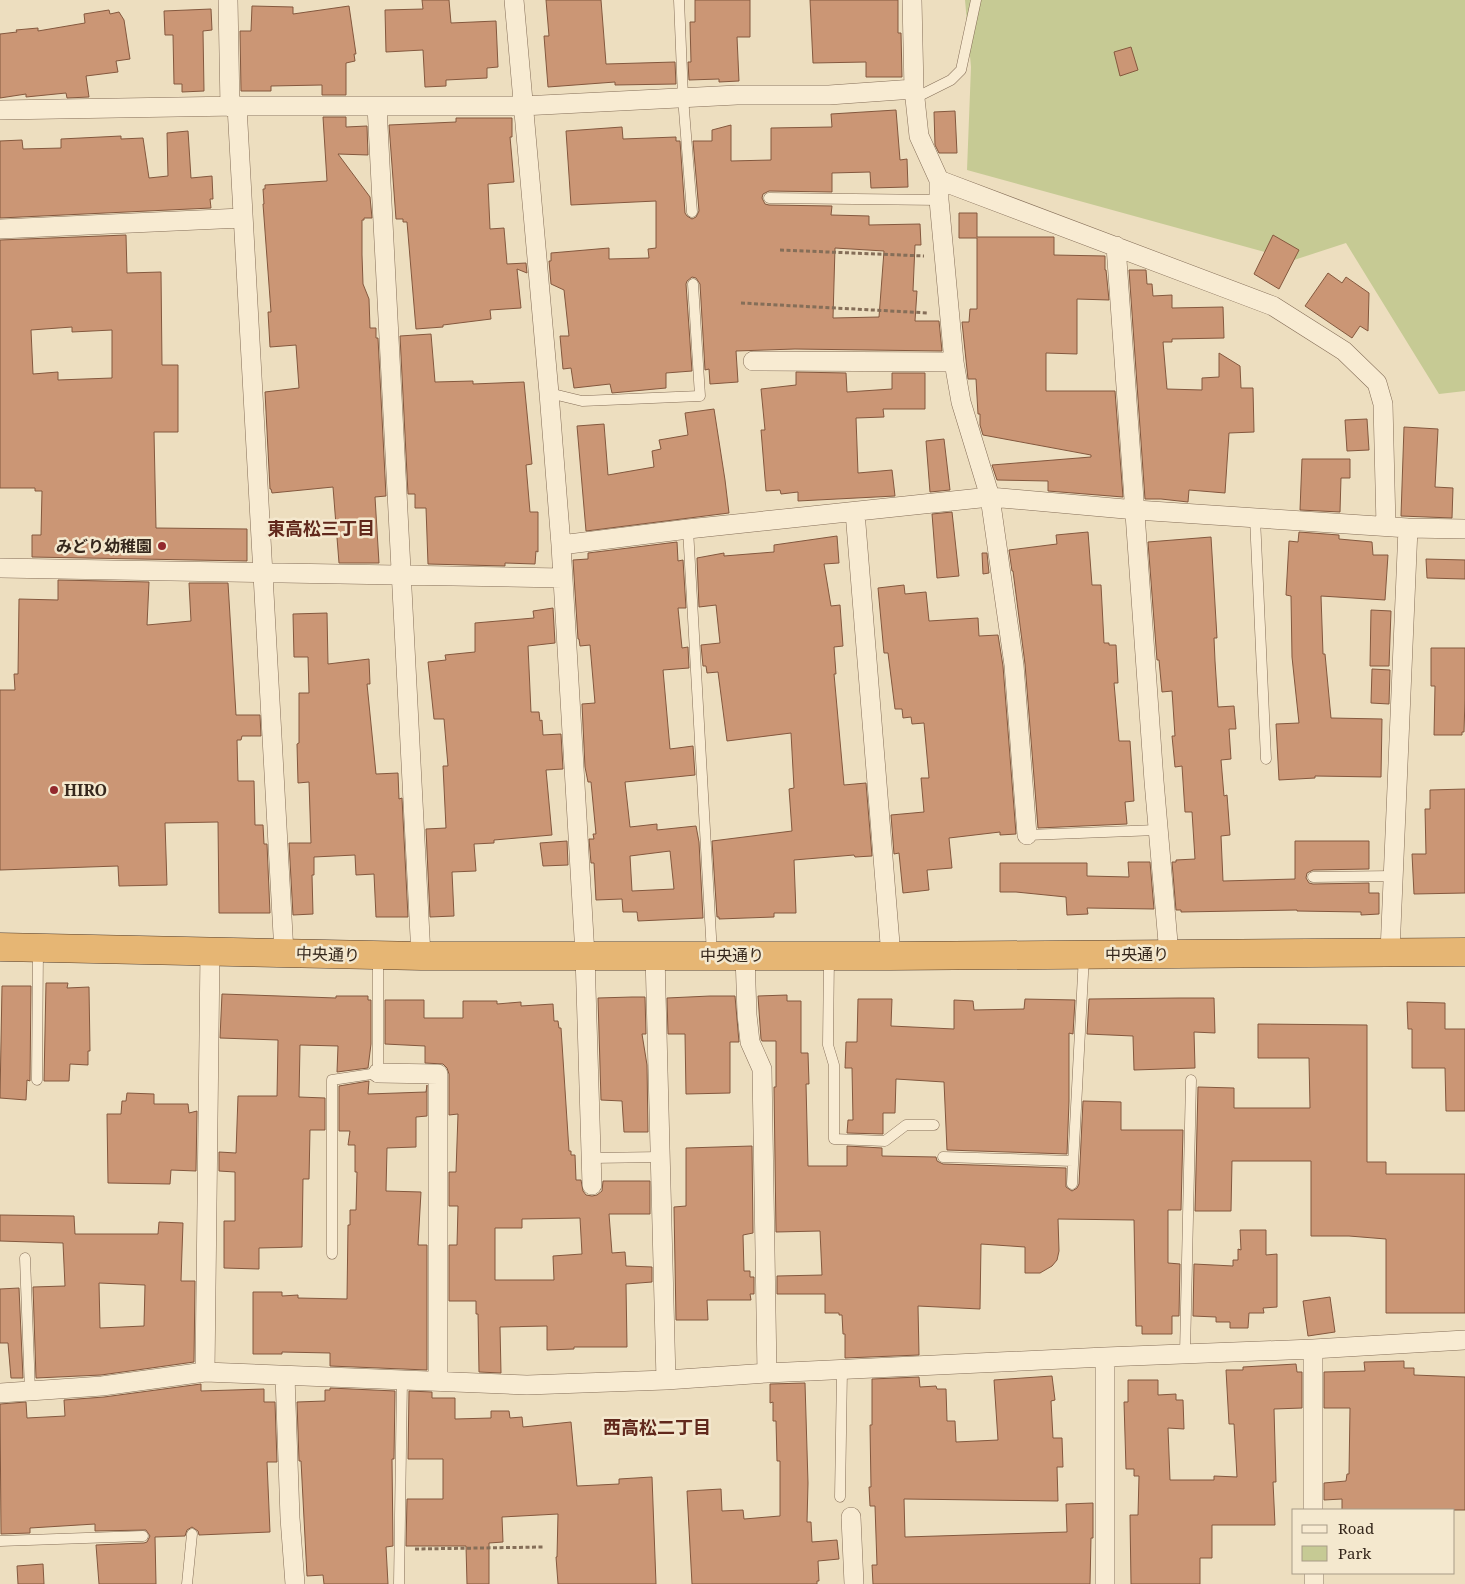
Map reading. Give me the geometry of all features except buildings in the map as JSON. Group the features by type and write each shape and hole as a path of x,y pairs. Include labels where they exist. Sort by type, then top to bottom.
{"highway":[{"name":"中央通り","path":"0,947 284,952 378,956 891,956 1465,952"}],"street":[{"path":"228,0 284,952"},
{"path":"514,0 549,392 560,545 585,955 592,1184"},
{"path":"912,0 914,94 919,136 939,180 939,200 954,362 961,402 990,498 1014,665 1027,835"},
{"path":"0,110 233,106 522,106 745,94 914,94"},
{"path":"377,106 422,956"},
{"path":"939,180 1273,306 1344,351 1377,383 1383,404 1386,526"},
{"path":"0,229 242,218"},
{"path":"1116,246 1158,830 1169,954"},
{"path":"753,361 954,362"},
{"path":"560,545 990,498 1136,510 1408,528 1465,529"},
{"path":"855,512 891,956"},
{"path":"1390,952 1408,528"},
{"path":"0,568 562,578"},
{"path":"205,1372 210,951"},
{"path":"656,955 666,1380"},
{"path":"745,955 750,1042 762,1069 768,1374"},
{"path":"378,1073 438,1074 438,1381"},
{"path":"0,1393 102,1386 205,1372 527,1385 666,1380 1185,1353 1313,1349 1465,1340"},
{"path":"1313,1349 1314,1509"},
{"path":"1105,1357 1105,1584"},
{"path":"285,1376 290,1518 295,1584"},
{"path":"851,1517 854,1584"}],"lane":[{"path":"679,0 683,97 692,212"},
{"path":"914,94 951,80 961,70 976,0"},
{"path":"769,198 939,200"},
{"path":"549,392 582,401 700,396 693,284"},
{"path":"1255,518 1266,759"},
{"path":"688,530 712,955"},
{"path":"1027,835 1158,830"},
{"path":"1313,878 1393,876"},
{"path":"37,1080 38,948"},
{"path":"1072,1184 1084,954"},
{"path":"829,955 828,1045 834,1065 834,1139 886,1141 906,1125 934,1125"},
{"path":"332,1254 332,1080 378,1073 378,956"},
{"path":"1185,1353 1191,1080"},
{"path":"943,1157 1073,1162"},
{"path":"591,1158 661,1158"},
{"path":"25,1258 30,1391"},
{"path":"840,1496 842,1370"},
{"path":"399,1584 402,1380"},
{"path":"187,1584 192,1534"},
{"path":"0,1541 143,1536"}],"path":[{"path":"780,250 944,257"},
{"path":"741,303 950,314"},
{"path":"400,1550 543,1547"}],"green space":[{"path":"965,0 1465,0 1465,391 1439,394 1346,243 1294,260 967,170 971,67"}],"place":[{"name":"みどり幼稚園","path":"162,546"},
{"name":"HIRO","path":"54,790"}],"district":[{"name":"東高松三丁目","path":"321,528"},
{"name":"西高松二丁目","path":"657,1427"}]}
